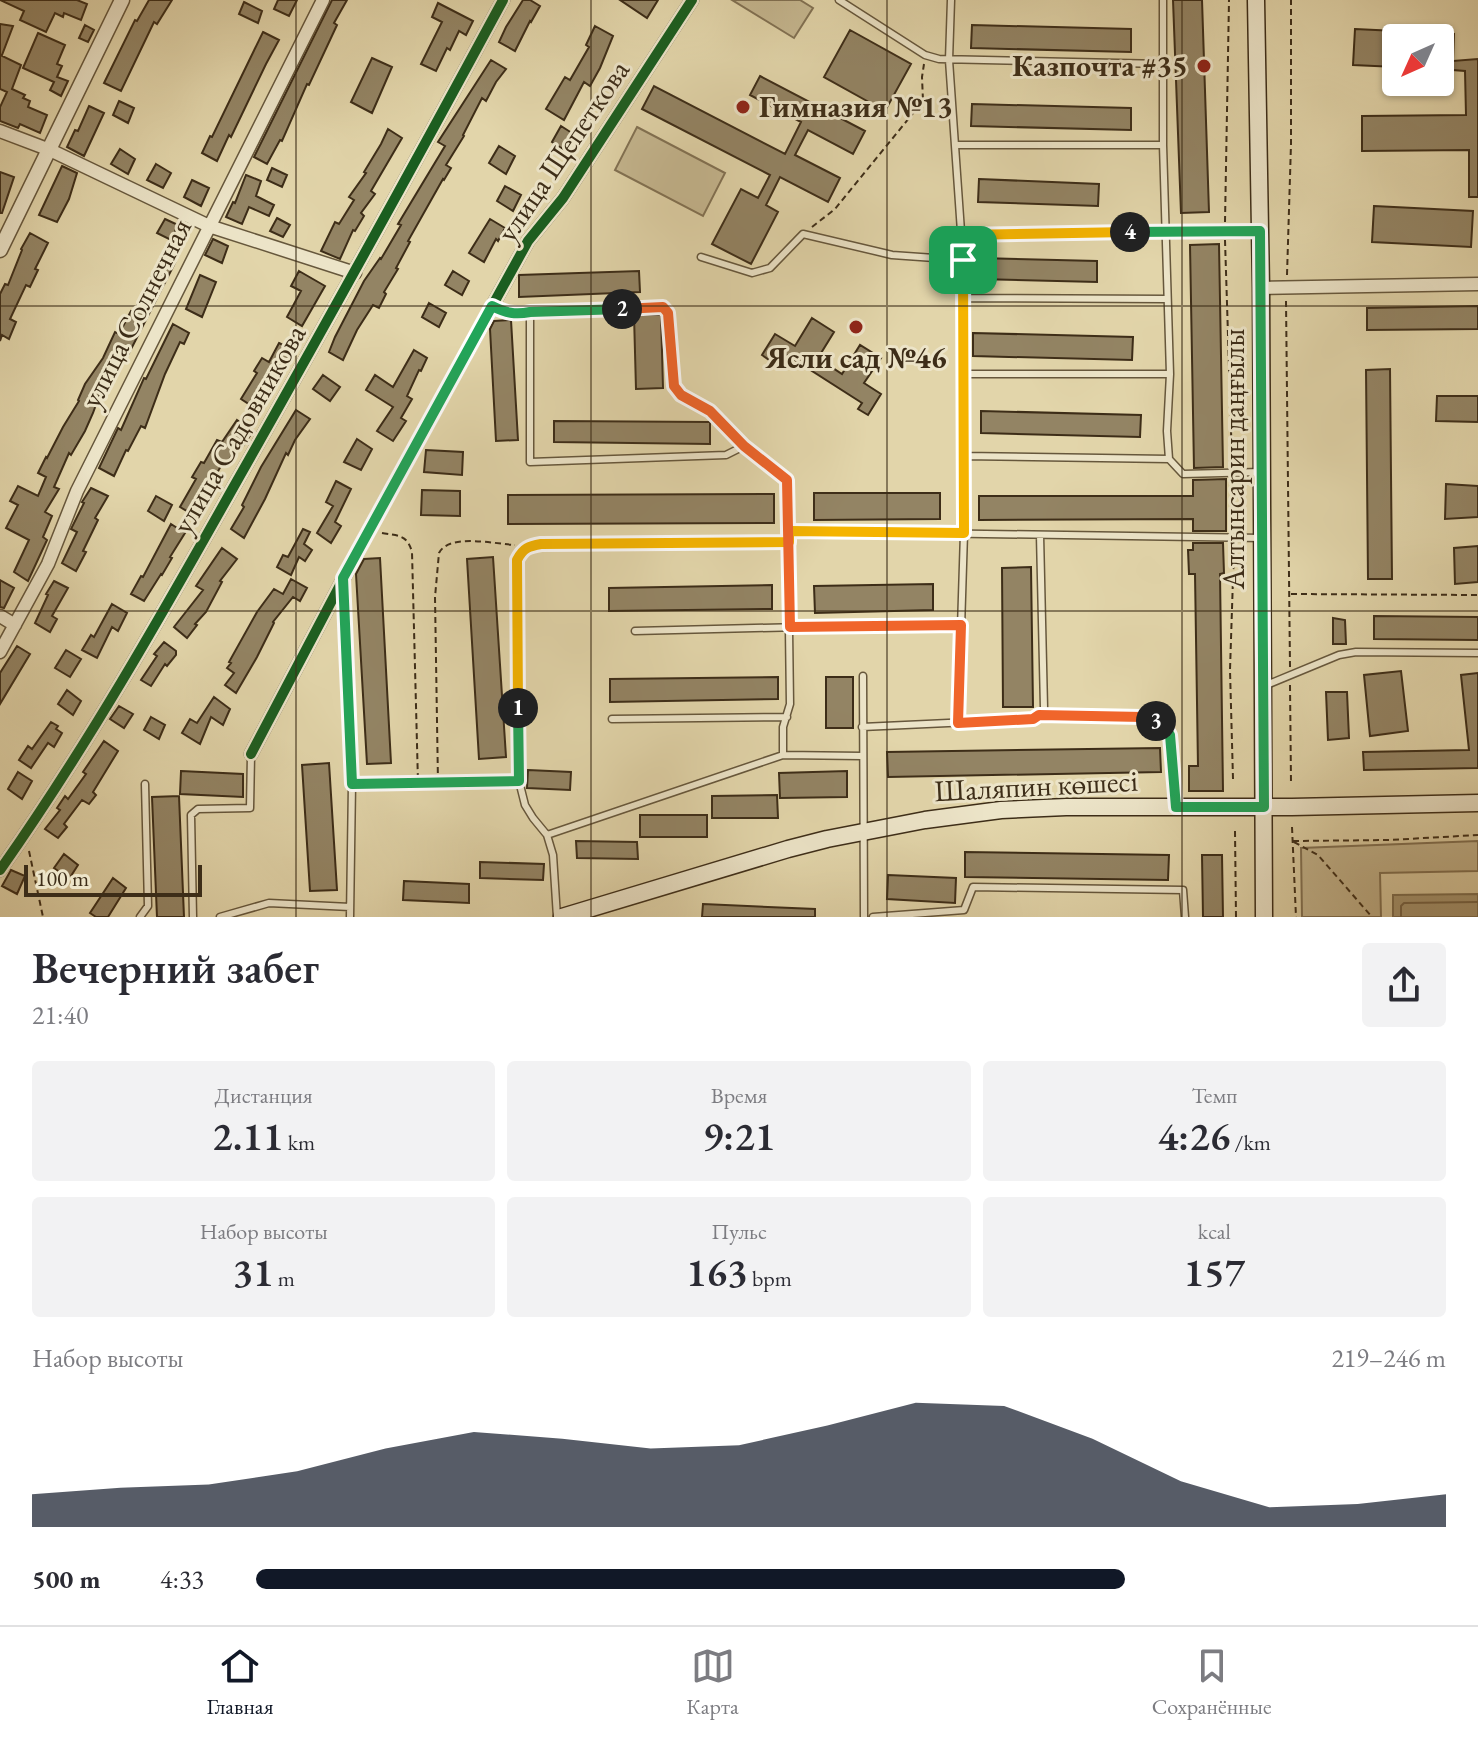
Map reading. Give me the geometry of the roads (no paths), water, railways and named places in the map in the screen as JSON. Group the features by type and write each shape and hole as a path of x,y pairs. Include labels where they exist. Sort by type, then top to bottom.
{"main road":[{"name":"Алтынсарин даңғылы","path":"1256,0 1261,288 1264,917"},
{"name":"Шаляпин көшесі","path":"560,917 788,849 925,820 1001,810 1478,803"}],"street":[{"path":"0,250 122,0"},
{"name":"улица Солнечная","path":"0,652 48,564 77,491 323,0"},
{"name":"улица Садовникова","path":"0,870 130,671 355,273 503,0"},
{"name":"улица Щепеткова","path":"251,754 343,578 528,241 563,198 692,0"},
{"path":"0,131 50,150 209,226 355,273"},
{"path":"1261,288 1478,284"},
{"path":"0,616 15,625"}],"lane":[{"path":"839,0 925,55 949,60 1164,64"},
{"path":"951,0 949,60 963,260 964,533 958,723"},
{"path":"1163,0 1169,459 1183,474 1261,472"},
{"path":"955,145 1163,145"},
{"path":"961,235 1260,231"},
{"path":"701,257 752,273 770,268 803,234 892,255 963,260"},
{"path":"963,298 1167,299"},
{"path":"492,306 513,314 663,307 668,313 674,386 681,395 710,411 744,446 787,480 790,704 783,727 783,755"},
{"path":"530,312 530,462 726,455 744,446"},
{"path":"963,374 1170,374"},
{"path":"963,456 1169,459"},
{"path":"789,531 1262,538"},
{"path":"862,727 1033,719 1039,715 1044,708 1040,535"},
{"path":"560,917 553,855 547,835 525,805 519,781 517,560 521,551 528,546 541,544 789,542"},
{"path":"343,578 352,784 350,917"},
{"path":"635,631 961,625"},
{"path":"1264,687 1339,655 1356,652 1478,653"},
{"path":"863,676 864,917"},
{"path":"612,719 787,717"},
{"path":"193,917 191,815 198,809 250,808 251,754"},
{"path":"547,835 783,755 862,756"},
{"path":"140,917 148,906 145,784"},
{"path":"873,917 964,910 973,887 1183,890 1185,917"},
{"path":"220,917 269,903 350,907"}],"water":[{"path":"1478,894 1478,917 1393,917 1393,895"}],"place":[{"name":"Казпочта #35","path":"1204,66"},
{"name":"Гимназия №13","path":"743,107"},
{"name":"Ясли сад №46","path":"856,327"}]}
